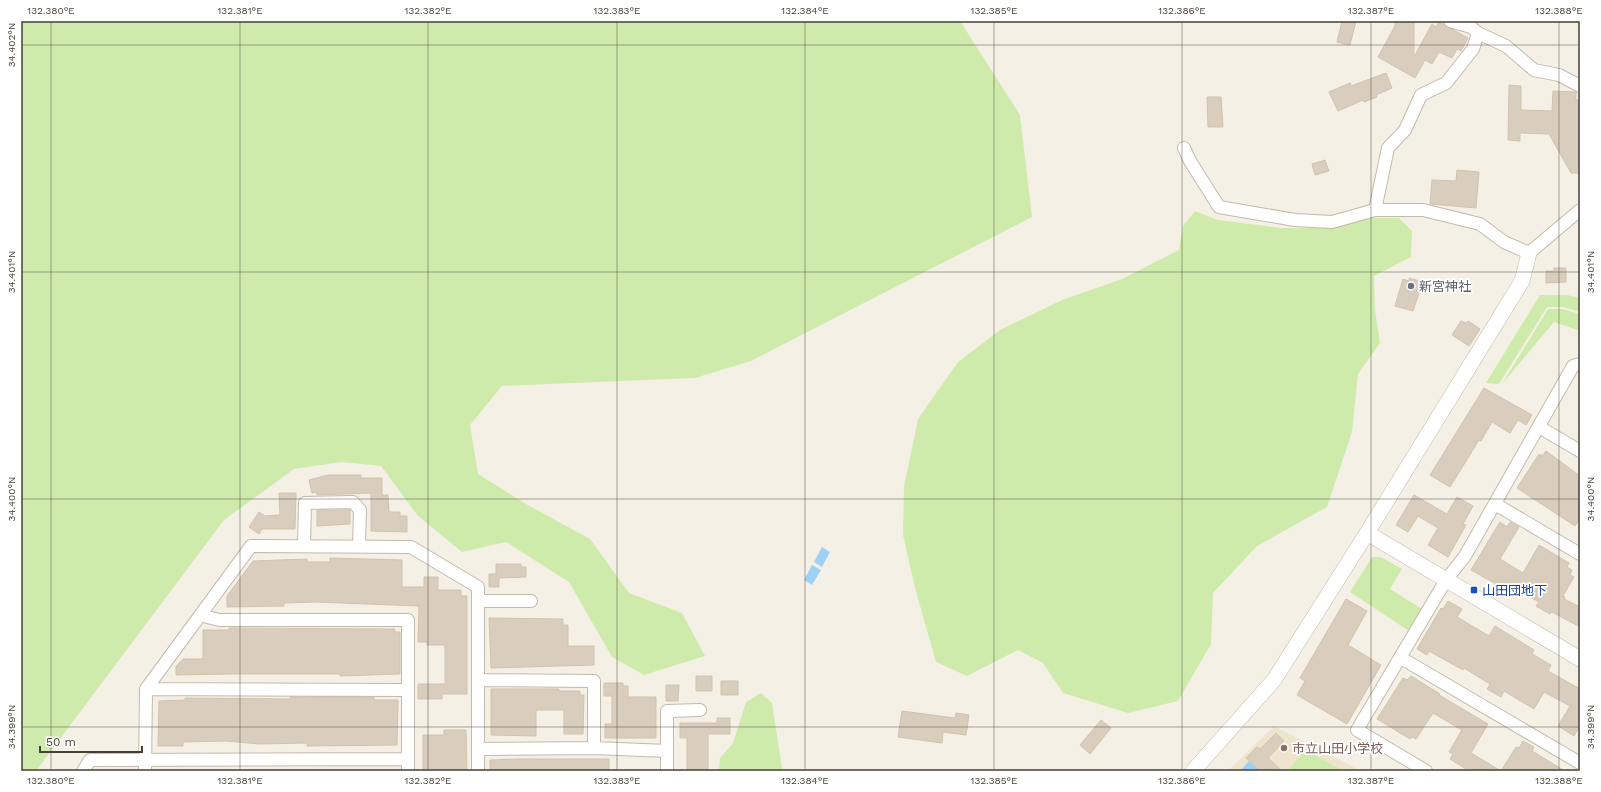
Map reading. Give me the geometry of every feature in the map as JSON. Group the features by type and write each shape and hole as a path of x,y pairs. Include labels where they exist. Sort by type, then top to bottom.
{"street":[{"path":"1450,21 1475,27 1506,46 1534,70 1559,75 1580,86"},
{"path":"1375,210 1388,148 1405,130 1421,95 1446,83 1473,50 1475,27"},
{"path":"1184,148 1190,161 1219,207 1294,220 1332,222 1375,210 1423,210 1480,224 1504,242 1529,253"},
{"path":"1193,771 1274,680 1367,533 1522,281 1529,253 1580,210"},
{"path":"1426,771 1357,730 1446,580 1465,556 1573,366 1580,364"},
{"path":"1539,427 1580,451"},
{"path":"304,546 305,503 353,502 360,510 359,546"},
{"path":"1495,504 1580,554"},
{"path":"1367,533 1580,659"},
{"path":"145,765 146,689 251,546 359,546 411,547 478,587 478,771"},
{"path":"478,601 531,601"},
{"path":"83,771 90,760 145,765 408,765 408,620 219,620 200,615"},
{"path":"1401,658 1580,763"},
{"path":"479,680 594,681 594,748"},
{"path":"146,689 408,690"},
{"path":"667,771 667,711 700,710"},
{"path":"478,749 594,748 667,750"}],"shaded area":[{"name":"市立山田小学校","path":"1274,726 1361,771 1228,771"}],"green space":[{"path":"21,21 960,21 1020,115 1032,217 751,361 695,378 502,386 470,425 478,474 526,504 590,539 629,593 682,613 705,656 644,675 612,657 569,582 506,542 462,552 418,516 381,466 341,462 294,469 224,520 36,771 21,771"},
{"path":"1195,211 1218,220 1281,228 1325,228 1363,218 1399,218 1412,231 1411,257 1374,276 1375,310 1380,343 1358,374 1352,432 1327,507 1257,546 1213,593 1211,644 1178,701 1128,713 1063,693 1043,663 1018,650 967,676 936,662 915,588 903,535 904,487 918,419 958,362 1000,330 1062,300 1122,279 1179,250 1183,226"},
{"path":"1540,295 1567,295 1580,298 1580,312 1563,307 1547,307 1499,384 1486,383"},
{"path":"1548,309 1562,309 1580,314 1580,331 1554,322 1502,384"},
{"path":"1372,557 1381,557 1402,569 1390,589 1422,609 1409,631 1350,592"},
{"path":"761,693 772,703 782,768 784,771 719,771 720,758 733,743 746,702"},
{"path":"1305,750 1344,771 1288,771"}],"water":[{"path":"822,547 830,552 822,567 814,562"},
{"path":"812,565 821,570 812,585 804,580"},
{"path":"1249,761 1260,771 1240,771"}],"building":[{"path":"1342,21 1356,21 1350,45 1337,42"},
{"path":"1395,21 1414,21 1414,57 1432,24 1436,27 1439,22 1468,38 1461,51 1457,49 1452,58 1439,52 1432,64 1425,60 1415,78 1378,57 1395,26"},
{"path":"1386,73 1392,88 1376,95 1377,97 1364,102 1363,100 1338,111 1329,92 1350,83 1351,86"},
{"path":"1509,85 1521,86 1521,110 1552,111 1553,91 1576,92 1576,100 1580,100 1580,173 1571,173 1549,134 1520,133 1520,141 1508,140"},
{"path":"1207,97 1221,97 1223,127 1208,127"},
{"path":"1325,160 1329,171 1315,175 1312,164"},
{"path":"1457,170 1479,172 1476,208 1430,204 1432,180 1456,181"},
{"path":"1554,268 1566,268 1566,282 1546,283 1546,271 1554,271"},
{"path":"1409,278 1423,282 1413,311 1395,306 1403,279 1409,281"},
{"path":"1461,321 1466,323 1468,321 1480,329 1469,346 1452,335"},
{"path":"1484,388 1532,415 1526,425 1518,420 1510,433 1492,422 1450,487 1430,475"},
{"path":"1546,451 1580,476 1580,518 1575,526 1517,488 1539,454 1542,456"},
{"path":"328,475 361,475 361,478 382,478 382,495 388,495 389,512 400,512 400,516 407,516 407,532 371,531 371,493 317,495 317,492 312,493 309,480"},
{"path":"279,493 296,493 295,529 262,529 259,534 249,527 259,512 265,516 280,515"},
{"path":"1414,495 1447,514 1457,497 1473,506 1463,524 1466,525 1448,557 1428,545 1438,528 1418,516 1408,532 1396,525"},
{"path":"317,510 350,510 350,524 317,526"},
{"path":"1500,522 1507,527 1510,522 1519,527 1500,559 1523,573 1539,545 1569,563 1567,567 1572,570 1570,575 1574,577 1563,596 1565,597 1564,599 1580,607 1580,627 1552,612 1550,614 1536,606 1539,602 1508,584 1505,589 1471,570"},
{"path":"330,558 402,560 402,587 424,587 424,577 438,577 438,590 461,590 461,596 467,596 467,694 442,694 442,699 418,699 418,684 445,684 445,645 427,645 427,642 418,642 419,606 315,602 284,603 284,606 227,607 227,596 253,561 307,559 307,562 330,562"},
{"path":"496,564 521,564 521,567 526,567 526,577 499,578 499,587 489,587 489,574 496,574"},
{"path":"1346,599 1367,611 1348,645 1381,665 1347,724 1297,695 1305,681 1300,678"},
{"path":"1448,601 1462,609 1457,617 1489,636 1495,626 1534,650 1532,654 1551,665 1548,671 1580,689 1580,726 1574,736 1558,726 1570,706 1544,692 1534,709 1504,691 1501,697 1487,689 1490,684 1464,668 1463,670 1429,651 1427,655 1417,649 1441,608 1443,609"},
{"path":"489,618 563,619 563,625 568,625 568,646 594,646 594,665 491,668"},
{"path":"229,628 395,629 395,632 400,632 400,674 340,676 340,674 176,675 176,666 183,659 203,659 203,630 229,630"},
{"path":"696,676 712,676 712,691 696,691"},
{"path":"1411,676 1440,694 1439,695 1488,724 1471,753 1501,771 1469,771 1450,759 1453,754 1449,752 1462,730 1433,713 1416,739 1412,737 1410,739 1377,719 1403,678 1407,680"},
{"path":"721,681 738,681 738,695 721,695"},
{"path":"604,683 623,683 623,686 628,686 628,697 656,697 656,738 605,738 605,724 612,724 612,696 604,696"},
{"path":"666,685 679,685 678,701 666,701"},
{"path":"491,689 559,689 559,691 580,691 580,695 584,695 583,734 564,734 564,710 536,710 536,736 491,735"},
{"path":"290,697 374,697 374,700 398,700 397,745 307,746 307,743 259,744 226,741 183,742 183,746 158,746 159,701 185,700 185,698 290,699"},
{"path":"902,711 955,718 956,713 969,715 966,735 943,732 942,743 898,737"},
{"path":"717,718 730,718 730,734 708,734 708,771 687,771 687,738 680,738 680,723 717,723"},
{"path":"1101,720 1111,728 1090,754 1080,745"},
{"path":"444,730 466,730 467,771 423,771 423,735 444,735"},
{"path":"1276,733 1284,741 1268,758 1282,771 1260,771 1246,758 1257,747 1260,749"},
{"path":"1523,741 1534,747 1532,751 1565,771 1501,771 1516,747 1519,748"},
{"path":"609,759 609,771 490,771 490,760"}],"place":[{"name":"新宮神社","path":"1411,286"},
{"name":"山田団地下","path":"1474,590"},
{"name":"市立山田小学校","path":"1284,748"}]}
